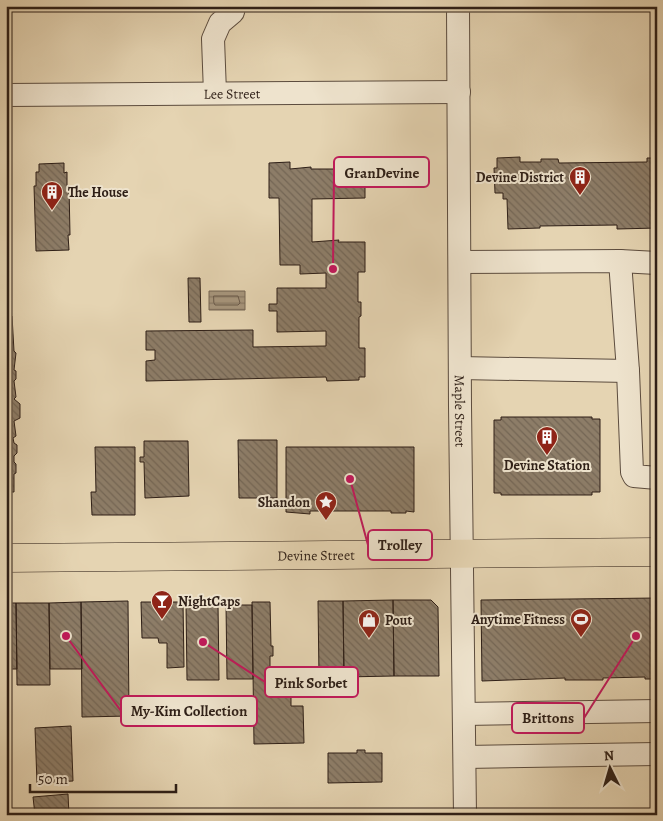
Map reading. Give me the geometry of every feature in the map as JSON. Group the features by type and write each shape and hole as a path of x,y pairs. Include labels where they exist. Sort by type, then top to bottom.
{"main road":[{"name":"Devine Street","path":"6,558 657,552"}],"street":[{"path":"215,93 213,39 220,23 233,12 234,6"},
{"name":"Maple Street","path":"458,6 465,815"},
{"name":"Lee Street","path":"6,95 459,92"},
{"path":"460,262 620,261 657,263"},
{"path":"620,261 628,371 632,472 638,478 657,478"},
{"path":"460,368 628,371"},
{"path":"464,714 657,711"},
{"path":"465,756 657,754"}],"water":[{"path":"209,291 245,291 245,310 209,310"}],"building":[{"name":"Devine District","path":"520,157 520,162 541,162 541,159 558,159 559,163 647,162 647,158 657,158 657,228 617,229 617,225 540,226 540,228 508,229 507,199 503,199 503,193 495,193 494,168 497,168 497,158"},
{"path":"290,162 290,169 311,167 311,169 343,169 343,162 365,162 365,198 312,199 312,242 339,240 338,242 365,242 365,272 358,272 358,302 361,302 359,348 365,348 365,377 359,377 359,380 327,381 326,377 146,381 146,361 155,360 155,350 146,350 146,331 253,330 253,347 326,346 326,331 277,332 277,311 269,311 269,304 277,304 277,288 326,288 326,273 300,274 300,265 280,265 279,198 269,198 269,163"},
{"name":"The House","path":"64,163 64,173 67,172 67,187 69,187 69,250 36,251 34,186 36,186 36,172 39,172 39,164"},
{"path":"188,278 200,278 201,322 189,322"},
{"path":"6,316 12,316 14,351 16,353 14,370 16,371 16,379 14,381 16,397 14,399 20,404 20,418 14,421 16,436 13,438 14,443 17,445 17,453 14,456 16,473 14,474 14,492 6,492"},
{"name":"Devine Station","path":"501,417 592,417 592,419 600,419 600,492 592,492 592,495 501,495 501,493 494,493 494,420 501,420"},
{"path":"238,440 277,440 277,498 239,498"},
{"path":"144,441 188,441 189,496 145,498 144,462 140,462 140,457 144,457"},
{"path":"95,447 135,447 135,515 92,515 91,492 96,492"},
{"path":"286,447 414,447 414,512 310,511 310,514 286,512"},
{"path":"657,598 657,679 645,679 645,677 603,678 603,680 565,680 565,678 482,681 481,600"},
{"path":"393,600 431,600 438,607 439,676 394,676"},
{"name":"Pout","path":"393,600 394,676 344,677 343,601"},
{"path":"128,601 129,716 82,717 81,602"},
{"path":"318,601 343,601 344,677 319,677"},
{"path":"81,602 82,669 50,669 49,603"},
{"name":"NightCaps","path":"141,602 183,602 184,667 167,668 167,643 159,643 158,638 142,638"},
{"path":"252,602 270,602 273,656 270,656 270,686 291,685 291,706 303,706 304,743 254,744"},
{"path":"6,603 16,603 17,669 6,669"},
{"path":"16,603 49,603 50,685 17,685"},
{"path":"186,604 218,604 219,680 187,680"},
{"path":"226,605 252,605 253,679 227,679"},
{"path":"71,726 73,781 37,783 35,728"},
{"path":"357,750 365,750 365,753 382,753 382,782 328,783 328,753 357,753"},
{"path":"68,794 69,815 35,815 33,797"}],"place":[{"name":"Devine District","path":"580,196"},
{"name":"The House","path":"52,211"},
{"name":"GranDevine","path":"333,269"},
{"name":"Devine Station","path":"547,456"},
{"name":"Trolley","path":"350,479"},
{"name":"Shandon","path":"326,521"},
{"name":"NightCaps","path":"162,620"},
{"name":"My-Kim Collection","path":"66,636"},
{"name":"Brittons","path":"636,636"},
{"name":"Anytime Fitness","path":"581,638"},
{"name":"Pout","path":"369,639"},
{"name":"Pink Sorbet","path":"203,642"}]}
